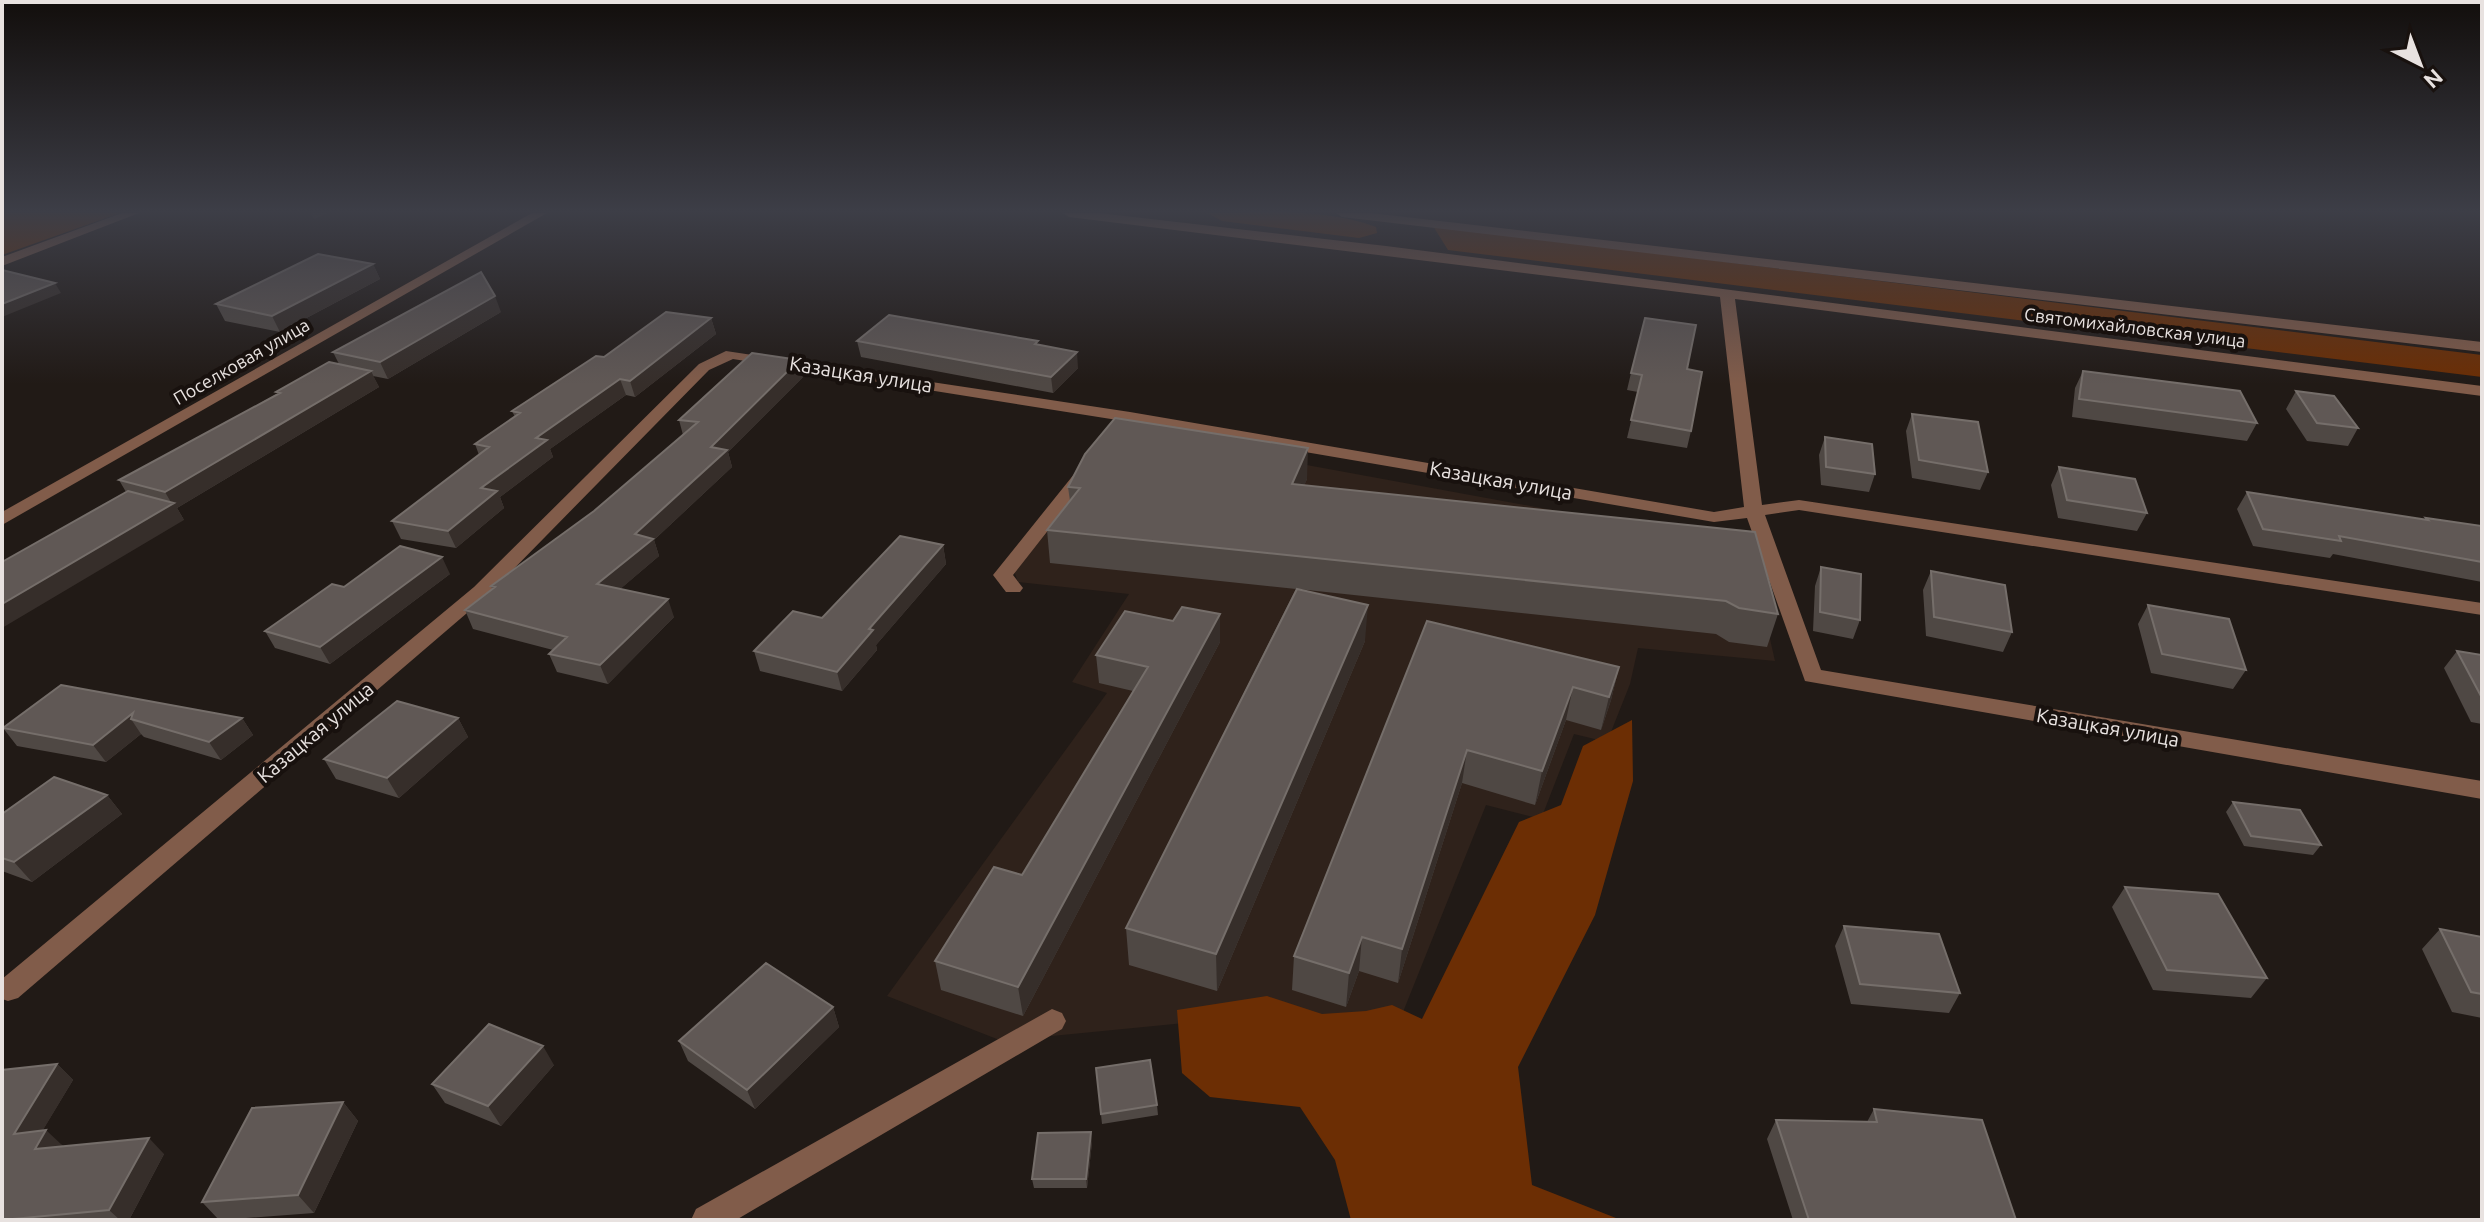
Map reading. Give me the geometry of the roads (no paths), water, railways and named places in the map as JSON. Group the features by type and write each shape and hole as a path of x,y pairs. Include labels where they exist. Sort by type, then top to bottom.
{"street":[{"name":"Поселковая улица","path":"2,520 441,270"},
{"name":"Святомихайловская улица","path":"1601,270 1727,294 2482,391"},
{"name":"Святомихайловская улица","path":"1762,270 2482,347"},
{"name":"Казацкая улица","path":"1727,294 1754,511 1812,676 2482,790"},
{"name":"Казацкая улица","path":"8,990 481,591 704,367 731,354 1125,423 1714,517 1799,505 2482,609"},
{"path":"1013,588 1003,575 1100,454"},
{"path":"707,1220 1052,1021"}]}
